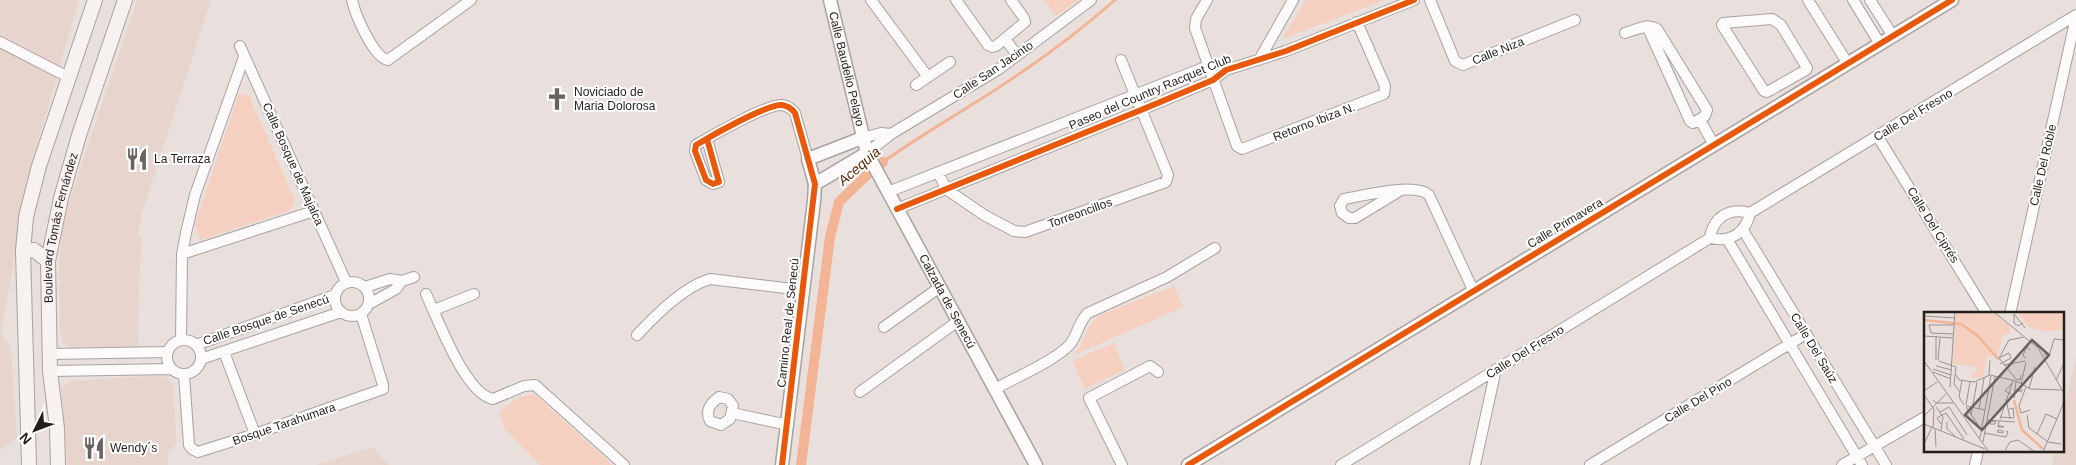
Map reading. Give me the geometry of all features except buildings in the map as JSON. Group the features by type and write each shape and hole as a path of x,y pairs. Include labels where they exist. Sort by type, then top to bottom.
{"main road":[{"name":"Boulevard Tomás Fernández","path":"29,465 23,251 26,217 39,166 95,0"},
{"name":"Boulevard Tomás Fernández","path":"58,465 50,371 48,261 61,198 80,132 125,0"},
{"path":"23,251 34,250 48,261"}],"street":[{"path":"352,0 362,29 380,56 388,60 466,1"},
{"name":"Calle Baudelio Pelayo","path":"830,0 862,138"},
{"path":"872,0 928,76"},
{"path":"956,0 988,45 992,47 996,46 1025,22 1011,0"},
{"name":"Calle San Jacinto","path":"867,152 891,134 1017,55 1091,0"},
{"path":"1207,0 1196,19 1194,28 1213,80"},
{"path":"1259,60 1294,0"},
{"name":"Paseo del Country Racquet Club","path":"897,209 1213,80 1226,70 1259,60 1414,0"},
{"name":"Calle Niza","path":"1430,0 1455,61 1463,65 1575,20"},
{"path":"1808,0 1848,64"},
{"path":"1853,0 1880,44"},
{"path":"1870,0 1893,36"},
{"name":"Calle Primavera","path":"1188,465 1714,146 1945,2"},
{"name":"Calle Del Fresno","path":"1341,465 1710,238 1714,223 1727,213 1735,211 1750,213 2076,16"},
{"name":"Calle Del Roble","path":"2010,312 2076,16"},
{"path":"1772,19 1782,25 1807,66 1806,70 1788,81 1769,92 1764,91 1722,28 1723,23 1772,19"},
{"name":"Retorno Ibiza N.","path":"1213,80 1237,146 1242,149 1384,94 1385,86 1358,22"},
{"path":"1625,33 1647,26 1653,26 1657,29 1707,110 1706,116 1700,120 1693,123 1690,121 1647,26"},
{"path":"1005,39 1017,55"},
{"path":"0,42 70,78"},
{"name":"Calle Bosque de Majalca","path":"240,46 346,282"},
{"path":"181,340 182,254 195,195 244,57"},
{"path":"1121,60 1141,110"},
{"path":"916,84 950,62"},
{"name":"Paseo del Country Racquet Club","path":"888,192 1208,66 1226,70"},
{"path":"1788,81 1797,95"},
{"path":"707,139 775,106 783,105 795,113 815,184 867,152"},
{"name":"Torreoncillos","path":"946,189 984,215 1014,231 1025,232 1166,182 1168,175 1141,110"},
{"path":"1700,120 1714,146"},
{"name":"Calle San Jacinto","path":"862,138 881,133 891,134"},
{"name":"Calle Del Ciprés","path":"1878,137 1986,312"},
{"path":"808,159 862,138"},
{"name":"Calzada de Senecú","path":"862,138 867,152 897,209 1036,465"},
{"path":"938,172 946,189"},
{"name":"Camino Real de Senecú","path":"782,465 815,184"},
{"path":"1401,190 1354,218 1349,218 1342,213 1340,206 1344,199 1401,190 1421,190 1429,195 1474,292"},
{"path":"182,254 314,211"},
{"path":"1710,238 1727,239 1743,230 1750,213"},
{"name":"Calle Del Saúz","path":"1743,230 1886,465"},
{"name":"Calle Del Saúz","path":"1727,239 1859,461"},
{"path":"995,389 1060,353 1071,342 1080,323 1088,313 1167,277 1215,248"},
{"path":"365,287 390,279 402,281 414,277"},
{"path":"637,335 657,314 697,284 710,279 802,290"},
{"path":"369,304 369,292 355,281 346,282 337,290 335,296 337,307 341,312 352,316 361,314 369,304 396,289 402,281"},
{"path":"884,327 940,287"},
{"path":"426,294 461,368 482,396 493,399 524,386 535,385 624,465"},
{"path":"434,310 474,294"},
{"name":"Calle Bosque de Senecú","path":"196,344 335,296"},
{"name":"Calle Bosque de Senecú","path":"201,359 341,312"},
{"name":"Bosque Tarahumara","path":"184,375 189,445 198,452 381,391 383,385 361,314"},
{"path":"860,392 958,321"},
{"name":"Calle Del Pino","path":"1590,465 1806,334"},
{"path":"50,371 171,369 184,375 194,372 200,365 200,350 196,344 187,340 181,340 170,347 166,358 171,369"},
{"path":"50,354 167,352"},
{"path":"224,352 256,434"},
{"path":"1122,465 1089,398 1150,366 1158,372"},
{"path":"1475,465 1496,369"},
{"path":"732,413 788,425"},
{"path":"1842,465 1859,461 1875,446 1924,418"},
{"path":"1975,465 1978,452"}],"shaded area":[{"path":"0,0 79,0 30,169 1,334 11,349 17,439 0,450"},
{"path":"137,0 211,0 142,213 138,236 142,237 138,347 68,347 62,342 60,329 59,265 62,222"},
{"path":"1044,0 1078,0 1056,16"},
{"path":"1306,0 1385,0 1282,39"},
{"path":"239,93 249,96 295,200 291,210 200,240 195,224"},
{"path":"1174,286 1183,307 1072,356 1080,346 1090,325 1098,316"},
{"path":"1114,343 1125,370 1085,389 1072,361"},
{"path":"2076,357 2076,465 2052,465 2055,452 2064,452 2064,409"},
{"path":"164,375 173,384 177,444 169,451 168,465 67,465 61,387 71,381"},
{"path":"534,394 613,465 540,465 505,429 499,413 515,400"},
{"path":"372,447 389,465 316,465"}],"waterway":[{"name":"Acequia","path":"883,162 1028,68 1064,42 1115,0"},
{"name":"Acequia","path":"801,465 830,237 839,202 883,162"}],"cycle path":[{"path":"897,209 1213,80 1226,70 1286,51 1414,0"},
{"path":"1188,465 1952,0"},
{"path":"707,139 719,182 713,184 706,180 695,151 696,145 739,121 764,110 775,106 786,106 795,113 815,184 782,465"}],"place":[{"name":"Noviciado de Maria Dolorosa","path":"557,99"},
{"name":"La Terraza","path":"137,159"},
{"name":"Wendy´s","path":"94,448"}]}
